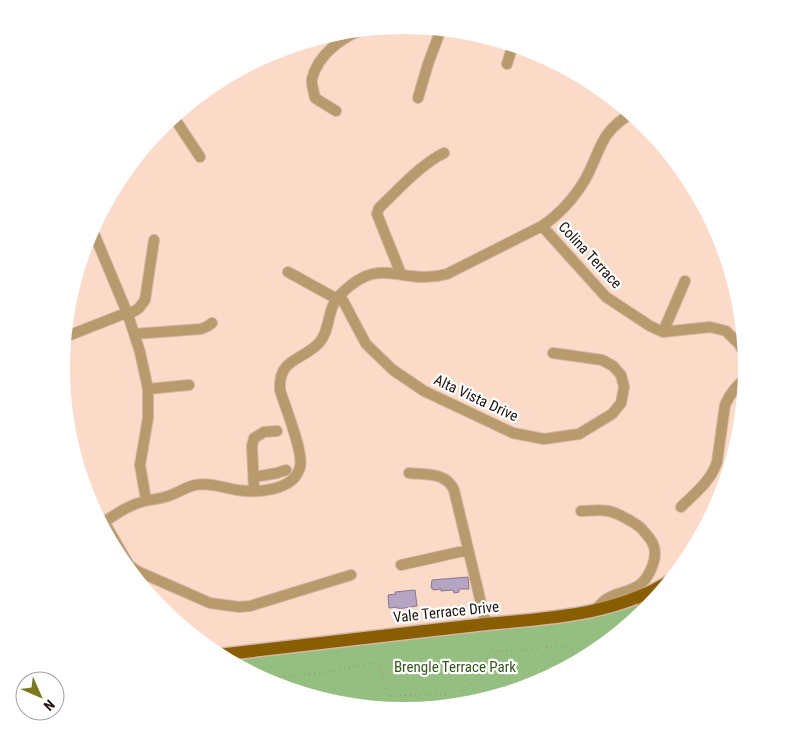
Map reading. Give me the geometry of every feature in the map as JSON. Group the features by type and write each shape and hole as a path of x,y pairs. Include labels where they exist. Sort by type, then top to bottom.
{"main road":[{"name":"Vale Terrace Drive","path":"231,653 566,616 596,610 640,597 655,589"}],"street":[{"path":"418,98 439,36"},
{"path":"336,111 315,98 312,80 319,65 336,43 341,40"},
{"path":"506,64 511,51"},
{"path":"107,520 127,507 146,500 156,500 198,484 254,491 288,484 296,476 300,468 301,454 282,397 280,382 283,371 291,361 311,350 321,341 327,330 328,317 338,297 359,278 374,273 385,272 408,277 435,278 447,274 550,221 575,196 587,176 604,138 625,117"},
{"path":"178,123 200,157"},
{"path":"401,274 377,214 379,208 435,158 444,153"},
{"name":"Colina Terrace","path":"542,226 606,297 650,326 664,332"},
{"path":"96,239 134,334 148,388 148,418 140,465 146,500"},
{"path":"72,334 139,308 145,300 154,240"},
{"path":"288,272 338,297"},
{"path":"685,281 664,332 710,327 726,331 738,343"},
{"name":"Alta Vista Drive","path":"338,297 366,344 392,370 424,391 513,433 544,439 579,434 612,414 621,403 624,387 621,375 613,366 602,360 553,353"},
{"path":"134,334 168,333 201,329 212,322"},
{"path":"148,388 189,385"},
{"path":"681,506 708,480 715,470 725,405 738,385"},
{"path":"254,491 252,446 254,438 264,432 276,431"},
{"path":"254,477 286,470"},
{"path":"409,473 440,476 452,483 486,624"},
{"path":"581,511 614,511 639,526 654,545 655,554 652,566 645,580 638,586 612,594 601,602 596,610"},
{"path":"401,565 468,550"},
{"path":"140,572 210,603 231,607 250,606 351,575"},
{"path":"640,597 642,603"}],"path":[{"path":"460,697 462,692 480,672 491,651 517,651 562,645 573,651 573,656"},
{"path":"278,677 323,673 374,663 380,666 386,693 390,696 440,694 458,698"}],"green space":[{"name":"Brengle Terrace Park","path":"659,584 625,619 590,646 572,657 552,668 512,685 470,696 426,702 383,702 339,696 297,685 257,668 231,653 575,615"}],"building":[{"path":"468,577 469,589 459,589 459,592 454,593 453,590 441,591 441,589 433,590 431,588 432,580"},
{"path":"415,590 417,606 398,609 398,607 389,608 388,595 396,594 395,592"}]}
